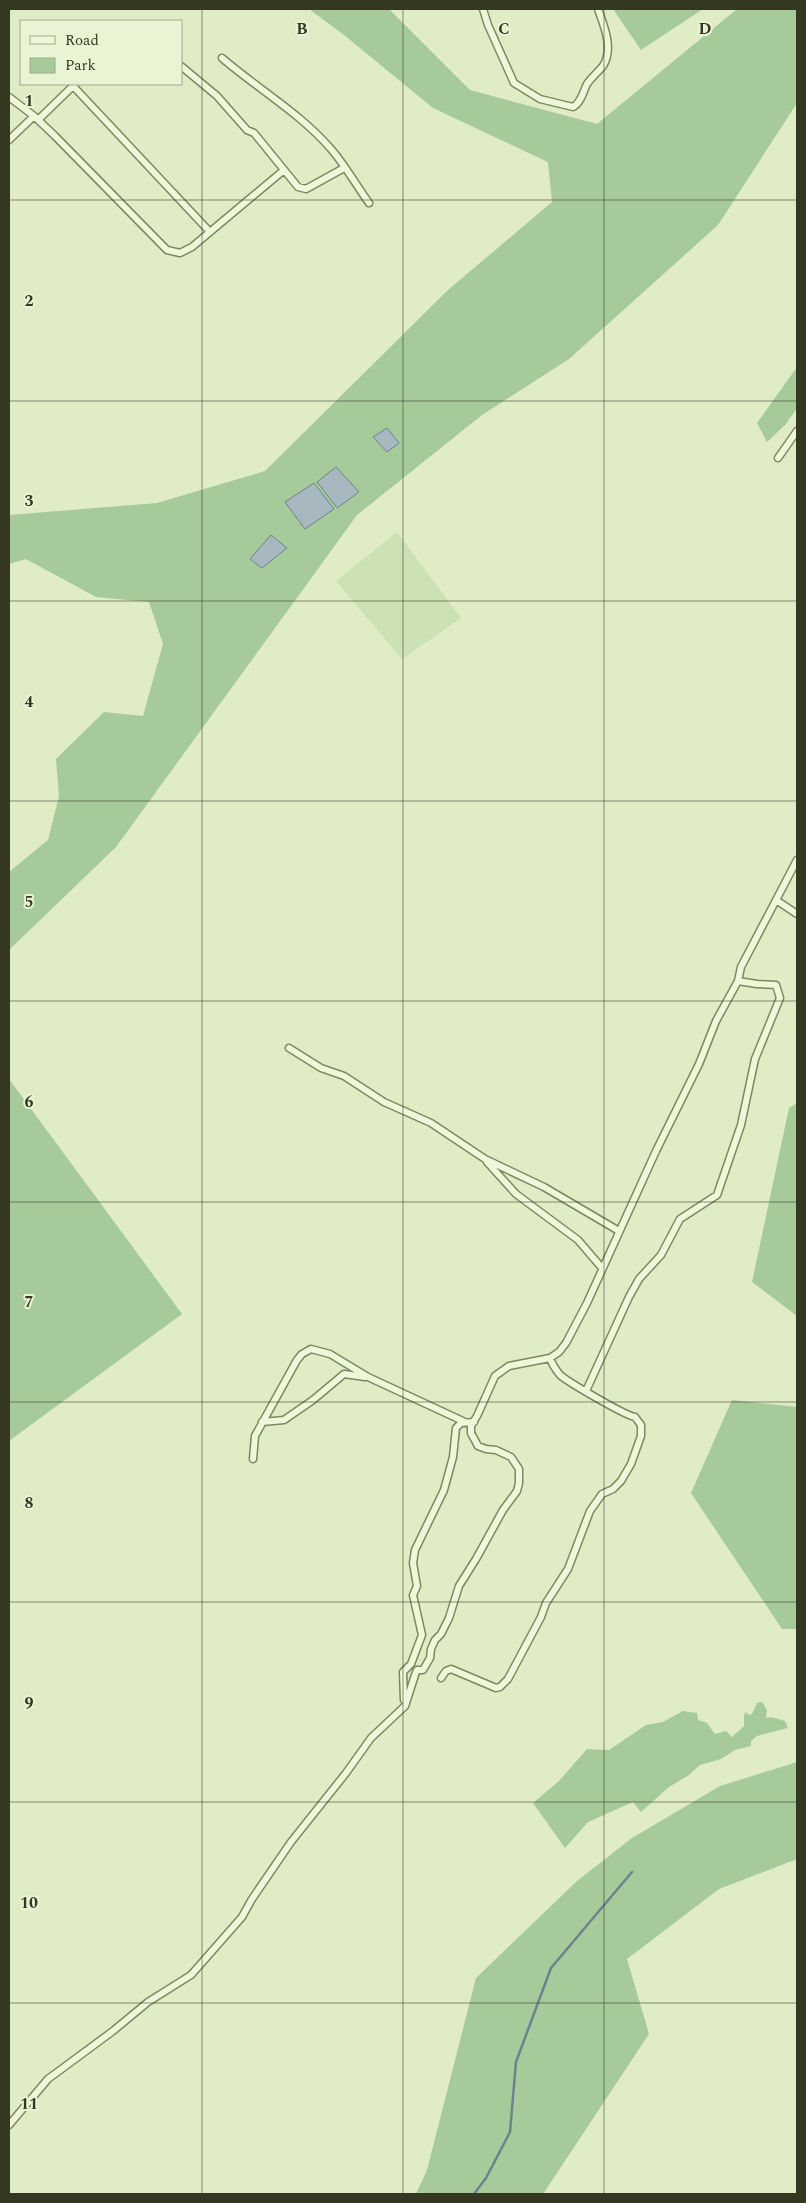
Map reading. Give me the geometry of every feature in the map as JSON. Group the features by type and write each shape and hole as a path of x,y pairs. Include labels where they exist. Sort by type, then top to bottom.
{"street":[{"path":"483,9 488,25 514,83 540,100 573,107 579,103 588,84 603,65 607,56 605,28 598,9"},
{"path":"222,58 304,122 332,150 368,202"},
{"path":"182,67 216,96 247,130 254,133 298,187 306,189 344,168"},
{"path":"9,140 74,85 210,232"},
{"path":"9,97 36,118 167,250 180,253 192,247 284,170"},
{"path":"778,458 797,431"},
{"path":"9,2125 48,2078 114,2031 148,2002 191,1975 242,1917 291,1842 346,1773 371,1738 405,1706 414,1675 417,1670 423,1670 427,1665 435,1640 441,1634 449,1618 459,1586 503,1510 517,1490 519,1483 519,1469 511,1457 496,1450 482,1448 476,1443 470,1430 491,1384 501,1371 515,1364 550,1358 559,1352 566,1343 699,1064 716,1021 738,981 741,967 797,860"},
{"path":"776,900 797,914"},
{"path":"586,1391 624,1306 639,1279 661,1255 680,1218 718,1195 746,1107 755,1059 780,998 776,985 738,981"},
{"path":"289,1048 321,1068 344,1076 384,1102 431,1123 485,1159 544,1187 618,1231"},
{"path":"485,1159 516,1194 578,1240 602,1268"},
{"path":"253,1458 255,1436 297,1360 307,1351 317,1349 330,1354 368,1378 465,1422 474,1422"},
{"path":"441,1678 446,1671 451,1669 496,1688 506,1682 541,1617 546,1603 568,1569 590,1511 602,1494 618,1486 626,1474 642,1436 641,1425 635,1417 628,1416 573,1384 560,1374 550,1358"},
{"path":"262,1422 284,1420 327,1389 344,1374 368,1378"},
{"path":"405,1706 403,1672 411,1664 422,1635 413,1595 417,1586 413,1563 415,1550 444,1490 453,1457 456,1428 465,1422"}],"green space":[{"path":"309,9 389,9 470,90 597,124 737,9 797,9 797,103 718,225 569,359 482,415 357,515 116,847 9,950 9,872 48,840 59,796 56,759 104,712 143,716 163,644 149,602 96,597 26,559 9,564 9,515 157,503 265,471 448,290 552,202 548,162 433,108 344,35"},
{"path":"613,9 703,9 641,50"},
{"path":"797,367 797,408 786,424 767,442 757,423"},
{"path":"397,532 461,618 402,659 336,581"},
{"path":"9,1079 182,1314 9,1441"},
{"path":"797,1103 797,1316 752,1282 789,1108"},
{"path":"732,1400 797,1407 797,1629 782,1629 691,1493"},
{"path":"762,1702 767,1710 766,1718 771,1717 785,1721 788,1728 757,1736 751,1741 751,1746 735,1750 721,1759 700,1765 689,1775 669,1787 641,1812 633,1802 588,1822 565,1848 533,1803 558,1782 587,1749 609,1750 646,1725 663,1722 683,1711 697,1713 698,1720 707,1723 715,1734 726,1731 732,1737 744,1726 744,1715 746,1712 749,1715 752,1714 757,1703"},
{"path":"797,1762 797,1859 719,1889 627,1959 649,2034 543,2194 416,2194 427,2170 476,1978 577,1881 632,1838 720,1786"}],"shaded area":[{"path":"387,428 399,443 387,452 373,437"},
{"path":"336,467 359,492 337,508 317,482"},
{"path":"314,483 334,509 305,529 285,502"},
{"path":"271,535 287,548 262,568 250,559"}],"waterway":[{"path":"474,2194 486,2178 510,2132 516,2062 551,1968 632,1872"}]}
